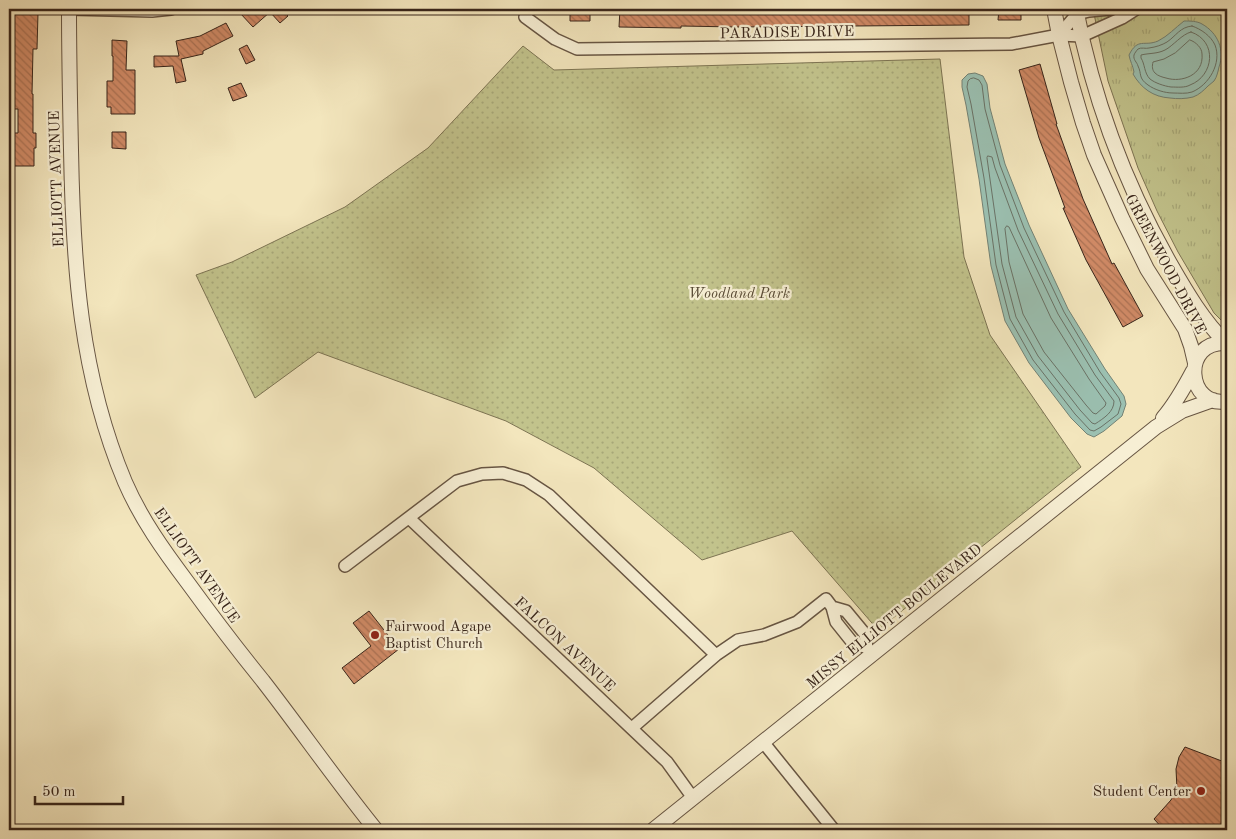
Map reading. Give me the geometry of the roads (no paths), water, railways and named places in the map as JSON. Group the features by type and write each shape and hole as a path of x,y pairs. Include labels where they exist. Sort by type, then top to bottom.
{"street":[{"path":"69,9 152,11 171,9"},
{"name":"ELLIOTT AVENUE","path":"69,9 72,187 77,287 94,388 109,440 136,506 159,544 376,830"},
{"name":"GREENWOOD DRIVE","path":"1054,9 1073,91 1094,155 1147,269 1184,329 1191,346 1196,385 1206,396 1223,401"},
{"path":"1059,35 1077,12 1112,9"},
{"path":"1082,36 1122,18 1136,9"},
{"name":"GREENWOOD DRIVE","path":"1077,12 1099,99 1114,144 1136,198 1182,284 1212,329 1226,343"},
{"name":"PARADISE DRIVE","path":"527,13 555,39 577,49 1011,44 1059,35 1082,36"},
{"name":"MISSY ELLIOTT BOULEVARD","path":"1156,427 1183,390 1199,354 1207,347 1216,343 1226,343"},
{"name":"MISSY ELLIOTT BOULEVARD","path":"652,830 763,742 869,652 1156,427 1182,411 1223,401"},
{"path":"344,566 457,481 482,474 503,473 526,480 549,495 716,655"},
{"name":"FALCON AVENUE","path":"409,518 667,762 693,798"},
{"path":"632,728 716,655 738,640 764,634 797,622 829,603 836,622 852,642 869,652"},
{"path":"763,742 834,830"}],"water":[{"path":"1184,21 1200,23 1212,32 1219,42 1221,61 1217,76 1213,82 1193,97 1178,99 1158,96 1148,91 1136,79 1129,55 1138,44 1158,41"},
{"path":"975,73 983,76 987,84 990,108 1005,164 1029,225 1068,309 1124,396 1126,404 1122,416 1094,437 1087,434 1071,418 1029,363 1005,321 991,266 979,179 962,87 962,80 968,74"}],"place":[{"name":"Fairwood Agape Baptist Church","path":"375,635"},
{"name":"Student Center","path":"1201,791"}],"park label":[{"name":"Woodland Park","path":"739,293"}]}
